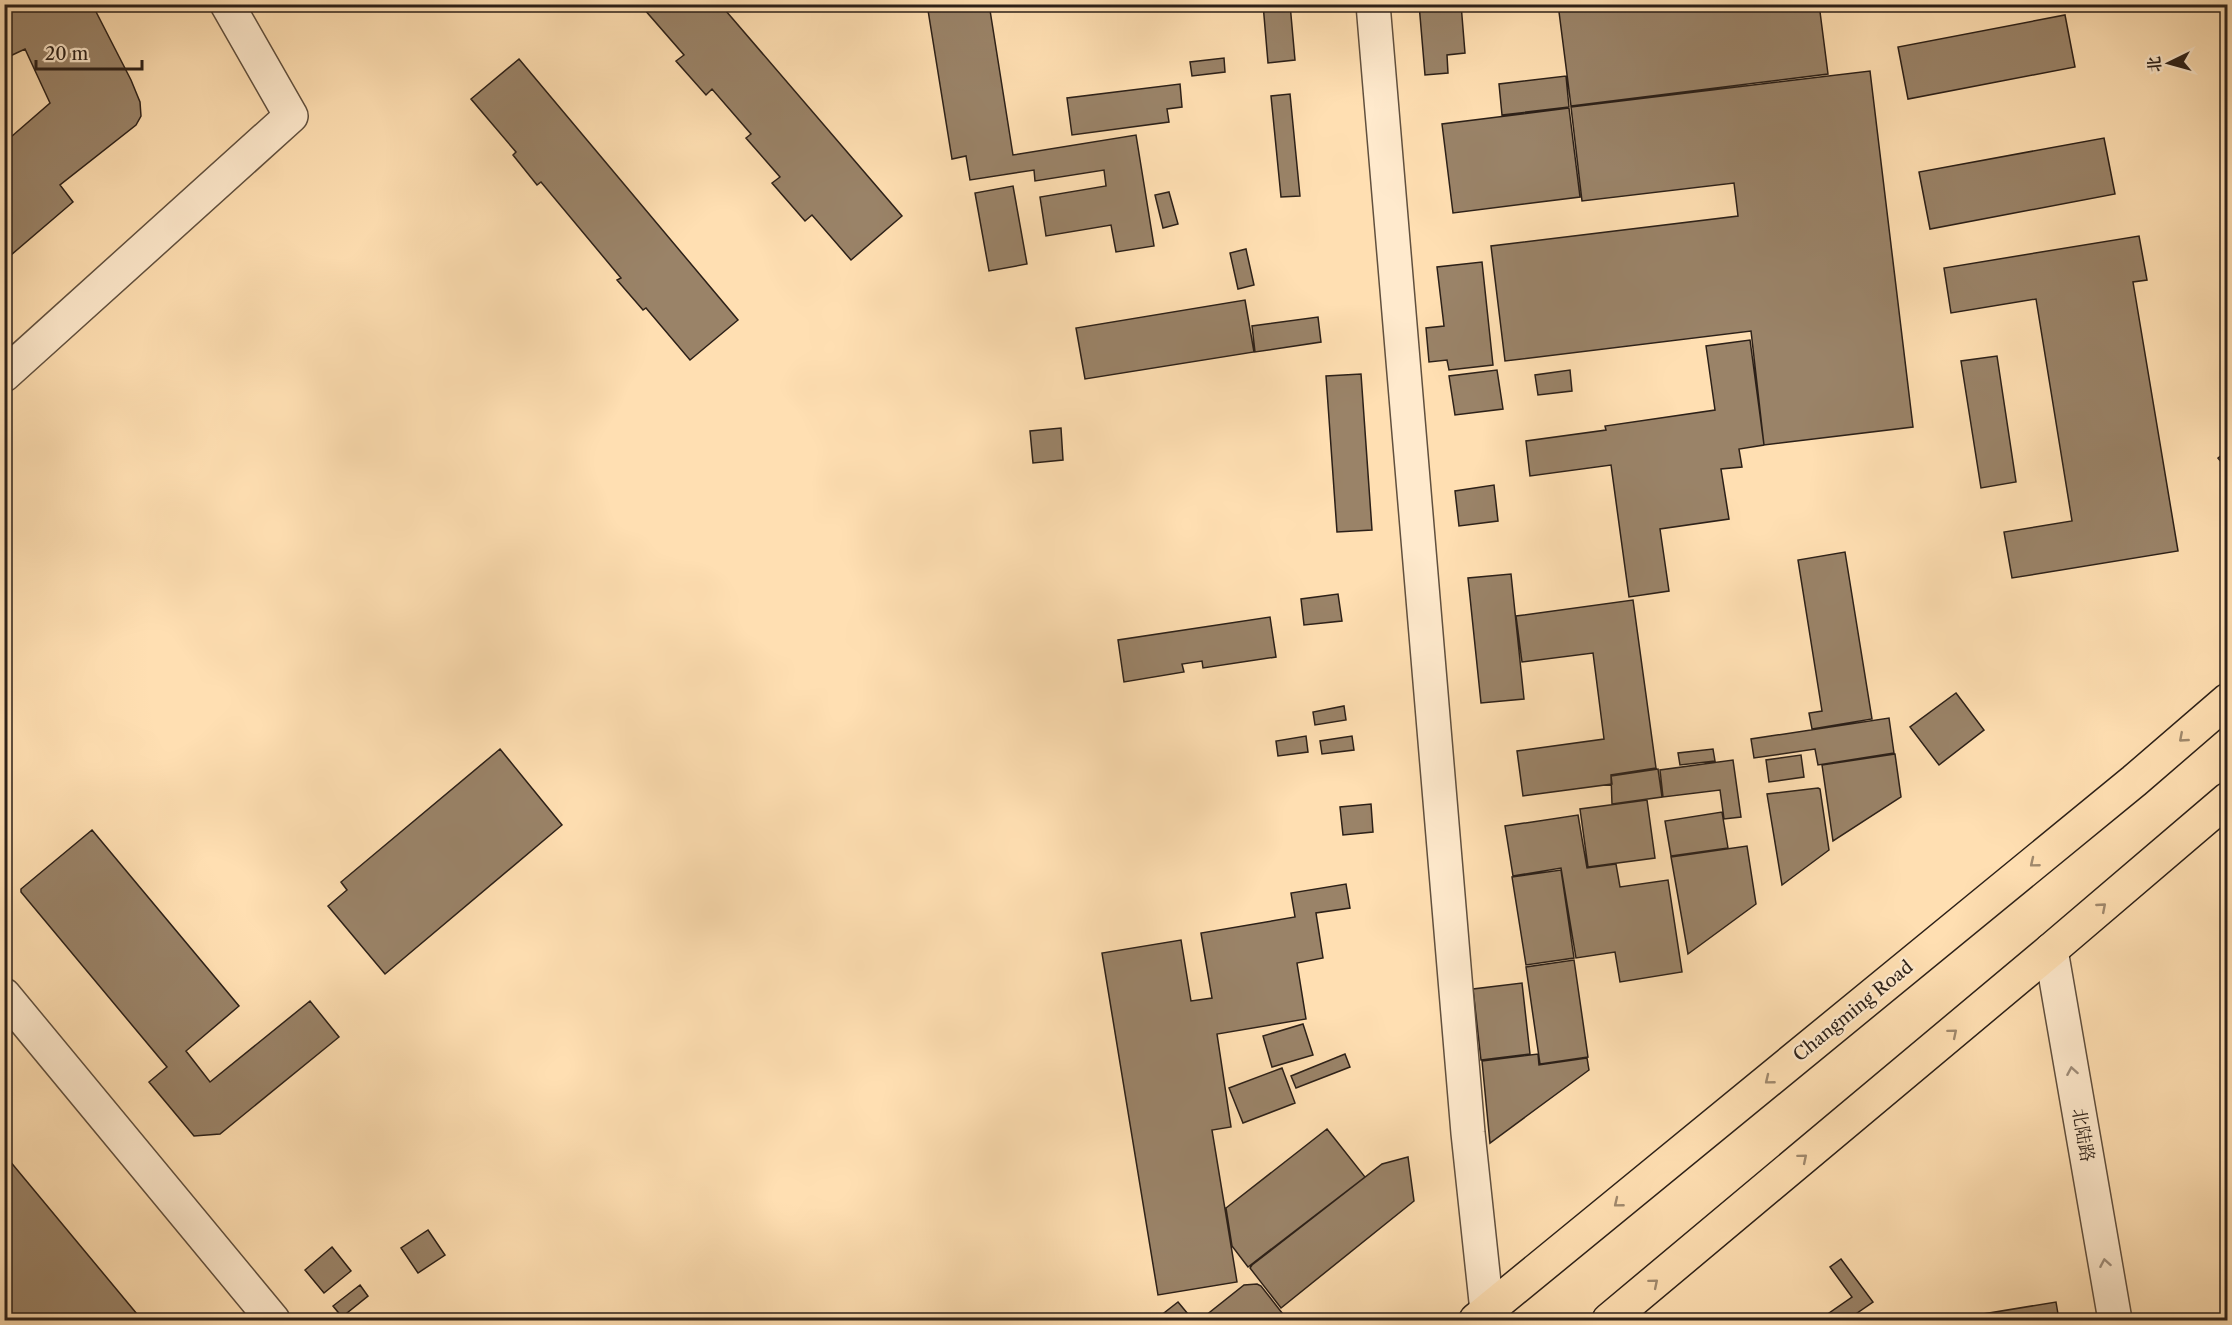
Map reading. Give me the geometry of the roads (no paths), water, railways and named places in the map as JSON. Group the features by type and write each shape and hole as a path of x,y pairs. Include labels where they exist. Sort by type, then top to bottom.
{"main road":[{"name":"Changming Road","path":"1486,1317 2134,781 2228,700"},
{"path":"1609,1320 2228,799"}],"street":[{"path":"4,375 291,116 227,4"},
{"path":"1372,4 1468,1133 1486,1317"},
{"name":"北陆路","path":"2051,950 2115,1320"},
{"path":"4,995 273,1320"}]}
